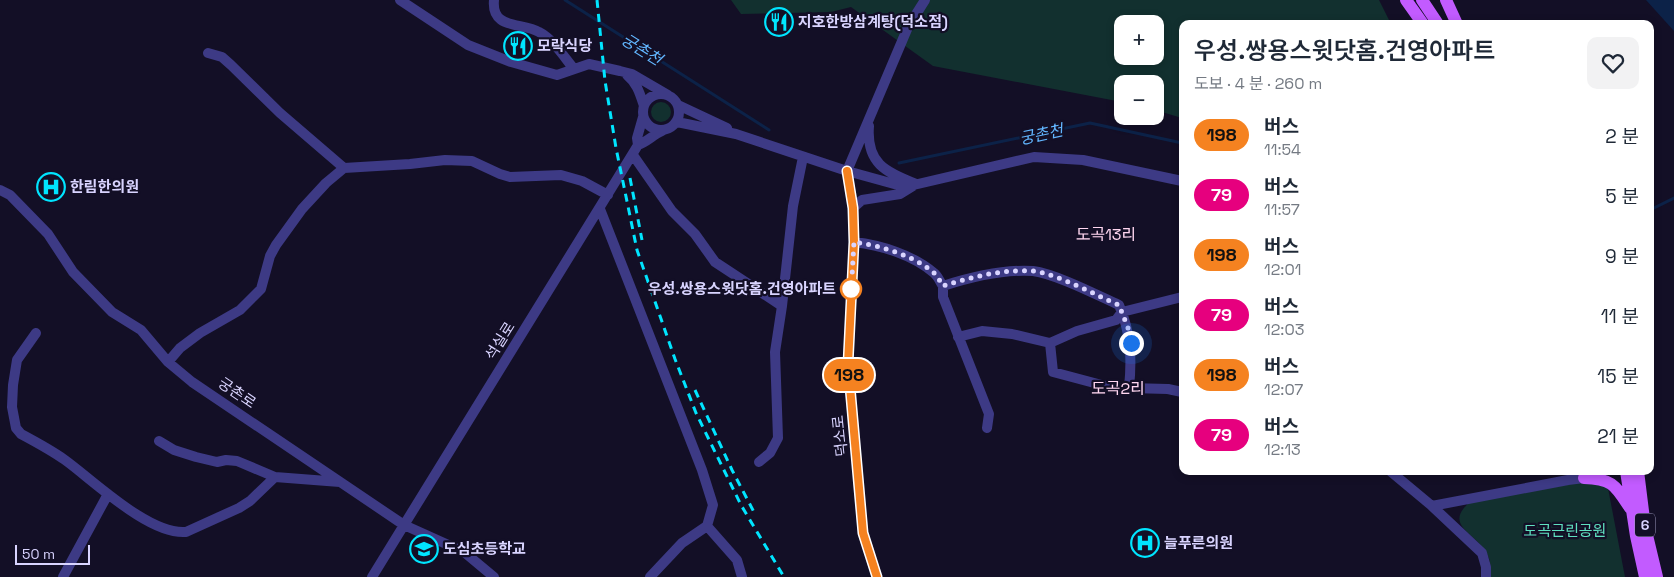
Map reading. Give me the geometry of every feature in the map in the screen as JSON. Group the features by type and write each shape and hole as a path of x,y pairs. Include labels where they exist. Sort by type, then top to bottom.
{"main road":[{"path":"1406,0 1420,20"},
{"path":"1422,0 1435,20"},
{"path":"1446,0 1455,20"},
{"path":"1583,475 1601,479 1616,486 1633,513"},
{"name":"6","path":"1627,475 1645,577"},
{"name":"6","path":"1638,475 1645,527 1657,577"}],"street":[{"path":"400,0 468,44 487,54 524,67 557,75 589,64 620,70 632,74 668,95 678,105 736,134"},
{"path":"494,0 494,10 498,17 506,23 528,27 541,32 574,69"},
{"path":"847,171 908,27 925,0"},
{"path":"208,53 222,57 231,64 280,112 344,168"},
{"path":"620,70 632,79 639,91 644,106 643,117 650,127 662,131"},
{"path":"644,106 647,101 657,94 668,95"},
{"path":"638,145 646,143 652,136 668,130 677,122 680,117 678,105"},
{"name":"석실로","path":"372,577 633,155 638,145 637,138 643,117"},
{"path":"870,118 868,136 870,151 877,163 892,175 916,184"},
{"path":"677,122 736,134 803,158 904,187 1034,158 1083,160 1179,180"},
{"path":"633,155 672,211 694,234 716,262 782,306"},
{"path":"759,462 770,453 778,438 775,352 793,206 803,158"},
{"path":"168,362 180,348 200,333 240,310 262,290 270,256 276,245 302,209 326,183 344,168 445,160 472,161 500,174 510,176 561,175 582,181 608,195"},
{"name":"덕소로","path":"847,171 853,208 854,242 848,364 863,533 877,577"},
{"path":"853,208 862,200 900,194 916,184"},
{"name":"궁촌로","path":"0,190 10,195 48,234 73,272 112,312 141,330 168,362 192,382 404,525 464,552 494,577"},
{"path":"600,209 702,470 713,505 707,526 682,543 650,577"},
{"path":"854,242 891,251 918,262 936,274 943,286 943,297 989,414 987,428"},
{"path":"943,286 968,278 1008,272 1034,271 1061,280 1119,305 1131,343 1129,388"},
{"path":"958,337 982,331 1012,334 1050,343 1077,332 1116,320 1122,312 1179,298"},
{"path":"36,333 16,360 12,407 16,428 21,434 63,458 123,505 167,531 186,532 239,508 250,501 274,477"},
{"path":"1050,343 1053,372 1113,388 1168,389 1179,391"},
{"path":"158,441 174,450 217,462 226,460 237,461 274,477 341,482"},
{"path":"1395,475 1432,506 1482,553 1486,567 1486,577"},
{"path":"1432,506 1568,480 1583,475"},
{"path":"63,577 108,494"},
{"path":"707,526 737,560 742,577"}],"green space":[{"path":"731,0 1379,0 1389,20 1179,20 1179,117 1164,113 1164,75 1114,75 1114,100 933,66 851,7 831,12 741,14"},
{"path":"661,102 668,105 671,112 668,119 661,122 654,119 651,112 654,105"},
{"name":"도곡근린공원","path":"1594,480 1607,483 1625,577 1490,577 1490,563 1487,554 1460,523 1462,510 1470,502"}],"water":[{"path":"1646,0 1674,0 1674,31"}],"waterway":[{"name":"궁촌천","path":"565,0 769,130"},
{"name":"궁촌천","path":"899,163 1090,123 1179,142"},
{"name":"궁촌천","path":"1654,208 1674,198"}],"railway":[{"path":"597,0 605,81 616,148 637,250 696,413 741,505 784,577"},
{"path":"630,178 642,240"},
{"path":"695,390 732,470 756,516"}],"bus line":[{"name":"198","path":"847,171 853,208 854,242 848,364 863,533 877,577"}],"place":[{"name":"지호한방삼계탕(덕소점)","path":"779,22"},
{"name":"모락식당","path":"518,46"},
{"name":"한림한의원","path":"51,187"},
{"name":"우성.쌍용스윗닷홈.건영아파트","path":"851,289"},
{"name":"늘푸른의원","path":"1145,543"},
{"name":"도심초등학교","path":"424,549"}],"district":[{"name":"도곡13리","path":"1106,234"},
{"name":"도곡2리","path":"1118,388"}],"route":[{"path":"851,289 851,294 854,242 891,251 918,262 936,274 943,286 968,278 1008,272 1034,271 1061,280 1119,305 1128,328 1131,343"}]}
